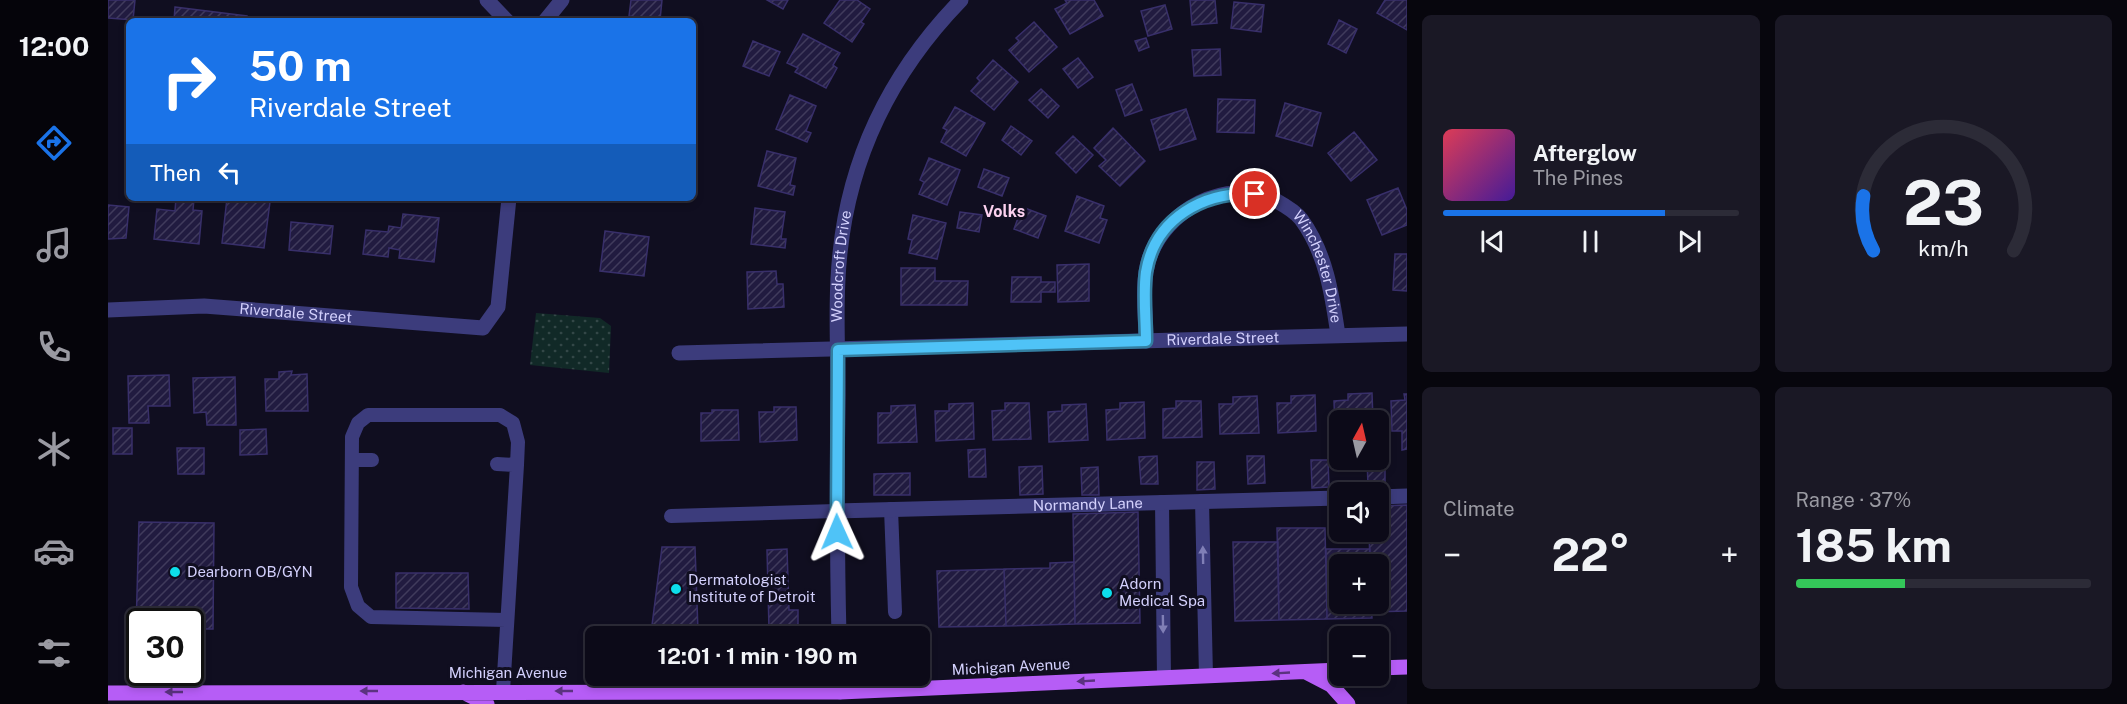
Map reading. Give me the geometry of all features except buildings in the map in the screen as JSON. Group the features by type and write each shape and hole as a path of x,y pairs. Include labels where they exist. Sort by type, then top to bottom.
{"main road":[{"path":"1389,668 1407,667"},
{"name":"Michigan Avenue","path":"108,693 459,690 639,698 840,692 1329,671"},
{"path":"1304,672 1331,685 1348,704"},
{"path":"459,690 487,704"}],"street":[{"path":"547,18 562,0"},
{"name":"Woodcroft Drive","path":"838,626 836,511 838,350 840,256 844,223 856,167 890,91 913,55 961,0"},
{"path":"488,1 504,18"},
{"name":"Winchester Drive","path":"1146,341 1146,274 1157,240 1170,223 1202,201 1234,193 1269,198 1299,217 1318,247 1326,270 1338,335"},
{"name":"Riverdale Street","path":"108,309 204,306 483,327 498,307 509,201"},
{"name":"Riverdale Street","path":"679,353 1407,334"},
{"path":"1389,496 1407,496"},
{"name":"Normandy Lane","path":"836,511 1329,498"},
{"path":"840,686 840,692"}],"lane":[{"path":"503,691 518,465 518,442 513,423 500,416 368,415 357,423 352,437 351,587 358,606 371,617 506,620"},
{"path":"352,460 372,460"},
{"path":"497,464 518,465"},
{"path":"1202,501 1206,676"},
{"path":"1162,502 1164,678"},
{"path":"891,509 895,612"},
{"path":"671,516 836,511"}],"green space":[{"path":"536,313 600,318 611,326 609,373 530,365"}],"place":[{"name":"Dearborn OB/GYN","path":"175,572"},
{"name":"Dermatologist Institute of Detroit","path":"676,589"},
{"name":"Adorn Medical Spa","path":"1107,593"}],"district":[{"name":"Volks","path":"1004,211"}],"route":[{"path":"837,532 838,350 1146,341 1146,274 1157,240 1170,223 1202,201 1234,193 1255,194"}]}
